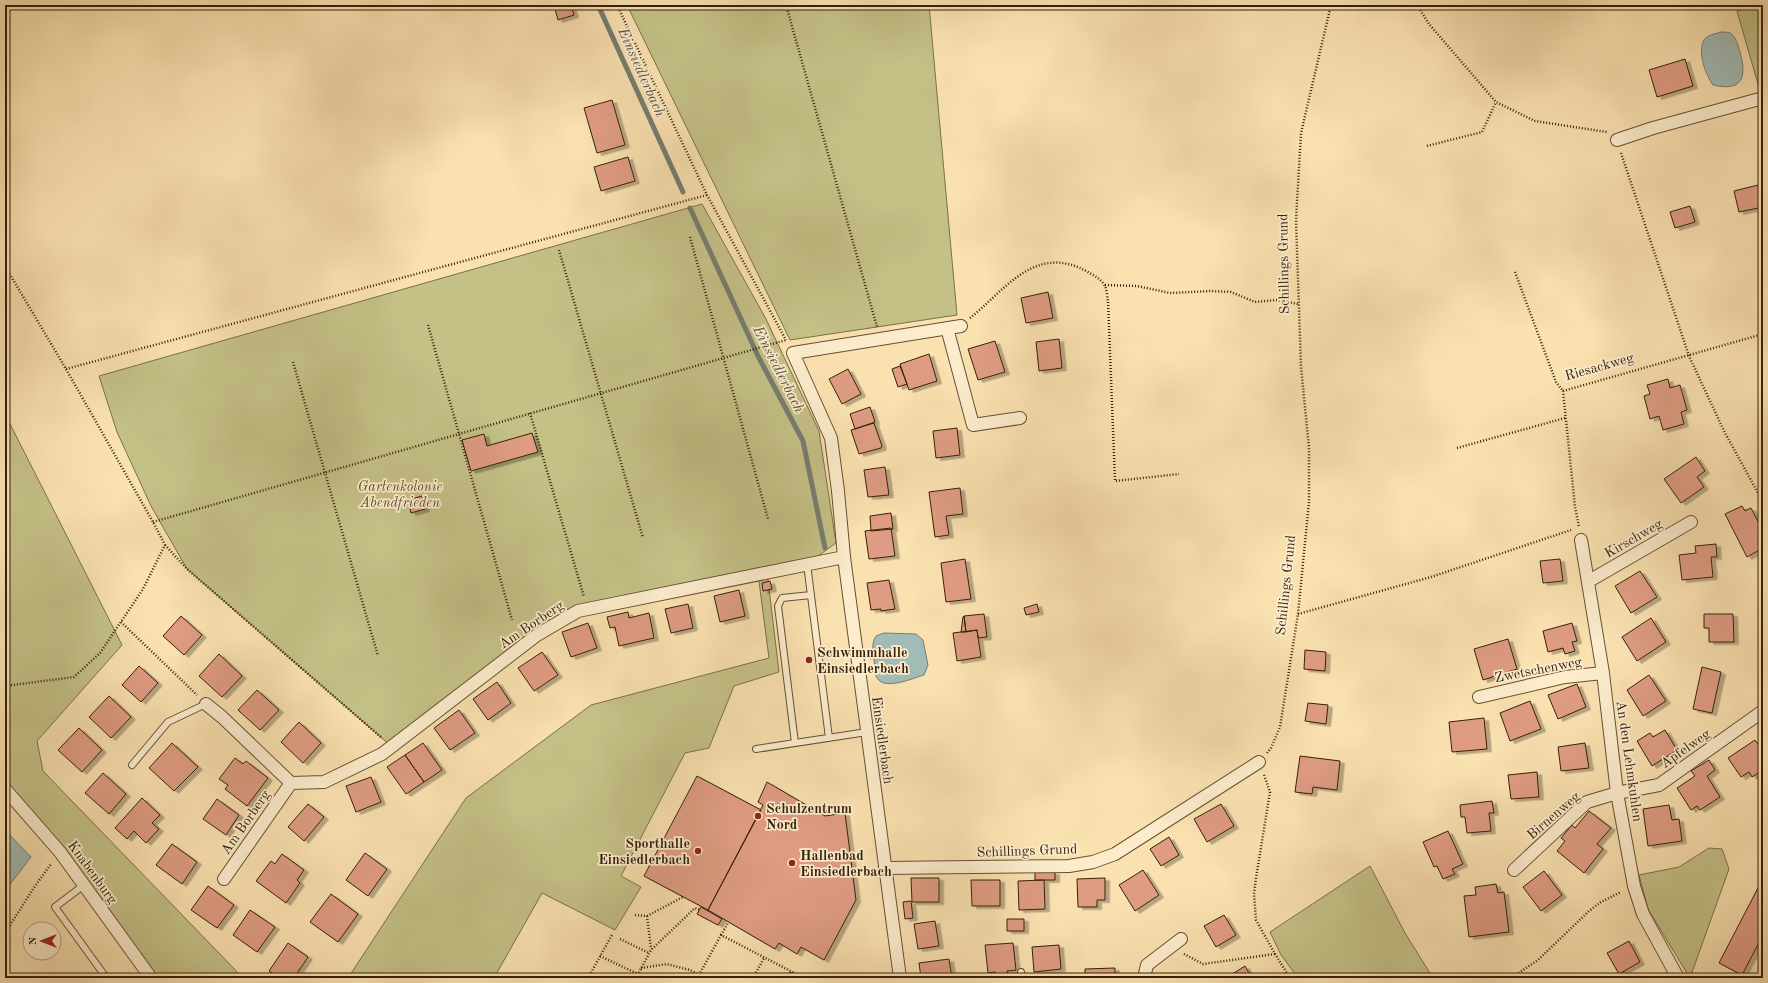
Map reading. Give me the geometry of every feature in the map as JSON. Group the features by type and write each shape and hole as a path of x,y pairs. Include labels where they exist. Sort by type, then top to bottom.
{"street":[{"path":"1617,140 1653,128 1763,98"},
{"path":"793,353 961,326"},
{"path":"947,328 973,425 1020,418"},
{"name":"Einsiedlerbach","path":"793,353 831,438 838,491 844,557 900,978"},
{"name":"Kirschweg","path":"1589,581 1691,522"},
{"name":"An den Lehmkuhlen","path":"1582,540 1603,673 1617,793 1634,886 1643,914 1678,978"},
{"name":"Am Borberg","path":"224,879 291,783 324,782 382,754 537,635 578,611 844,557"},
{"name":"Zwetschenweg","path":"1479,697 1565,677 1603,673"},
{"path":"206,704 222,717 291,783"},
{"name":"Apfelweg","path":"1617,793 1659,785 1763,712"},
{"name":"Schillings Grund","path":"885,868 1069,866 1093,862 1115,854 1258,762"},
{"name":"Knabenburg","path":"5,789 60,852 151,978"},
{"name":"Birnenweg","path":"1514,870 1587,802 1617,793"},
{"path":"1144,978 1147,965 1181,939"}],"lane":[{"path":"807,564 829,738"},
{"path":"795,743 778,606 782,598 811,595"},
{"path":"132,765 168,722 206,704"},
{"path":"756,749 867,732"},
{"path":"84,885 55,907 104,976"}],"path":[{"path":"617,5 707,195 793,353"},
{"path":"786,5 880,339"},
{"name":"Schillings Grund","path":"1258,762 1271,748 1280,727 1298,614 1309,502 1309,448 1301,367 1296,220 1301,132 1331,5"},
{"path":"1417,5 1429,24 1496,102 1535,121 1606,132 1617,140 1689,356 1725,433 1763,502"},
{"path":"1428,146 1482,132 1496,102"},
{"path":"66,369 707,195"},
{"path":"690,237 768,519"},
{"path":"559,250 643,538"},
{"path":"961,326 980,311 1018,275 1038,265 1057,263 1075,266 1089,273 1104,285 1137,286 1170,293 1211,291 1231,292 1255,302 1277,300 1298,304"},
{"path":"5,266 66,369 165,545 187,569 391,746"},
{"path":"1515,272 1556,382 1563,391"},
{"path":"1104,285 1108,301 1112,360 1112,427 1115,481 1179,474"},
{"path":"428,325 512,620"},
{"name":"Riesackweg","path":"1582,540 1575,507 1563,391 1763,334"},
{"path":"153,522 786,340"},
{"path":"293,362 378,656"},
{"path":"530,413 588,609"},
{"path":"1457,448 1565,418"},
{"path":"1298,614 1431,577 1564,533 1579,526"},
{"path":"5,686 74,677 100,653 143,589 165,545"},
{"path":"121,622 206,704"},
{"path":"1258,762 1270,792 1256,878 1256,920 1290,978"},
{"path":"5,933 35,886 60,852"},
{"path":"1511,978 1538,960 1590,911 1602,902 1634,886"},
{"path":"634,915 646,916 683,897"},
{"path":"636,978 651,950 695,908 700,910"},
{"path":"646,916 651,950"},
{"path":"699,975 728,923"},
{"path":"588,978 612,935"},
{"path":"721,935 804,978"},
{"path":"620,939 649,953"},
{"path":"1172,947 1203,964 1275,954"},
{"path":"600,956 638,974"},
{"path":"753,978 764,958"},
{"path":"641,968 667,964 690,970 705,978"}],"green space":[{"path":"627,5 929,5 957,315 790,340"},
{"path":"1763,5 1762,98 1737,11"},
{"name":"Gartenkolonie Abendfrieden","path":"702,204 766,319 819,431 836,543 807,564 767,572 779,672 734,686 709,748 685,753 621,876 641,887 615,930 542,893 494,978 348,978 466,798 591,705 769,658 758,574 578,611 391,746 187,569 151,506 117,432 99,376"},
{"path":"5,414 122,645 37,741 43,771 243,978 151,978 5,789"},
{"path":"1709,848 1722,849 1729,869 1690,978 1648,909 1639,875 1679,867"},
{"path":"1370,866 1405,933 1433,978 1298,978 1281,955 1270,932"}],"water":[{"path":"1721,32 1729,33 1734,36 1738,44 1743,69 1740,80 1737,84 1723,87 1713,85 1705,70 1701,51 1705,38"},
{"path":"884,633 916,634 923,640 928,665 924,675 892,684 881,682 877,678 875,672 873,645 876,636"},
{"path":"5,830 31,857 5,891"}],"building":[{"path":"554,5 571,5 574,15 558,20"},
{"path":"1685,59 1693,86 1657,97 1649,70"},
{"path":"612,100 625,145 597,153 584,108"},
{"path":"628,157 635,181 601,191 594,167"},
{"path":"1758,185 1763,207 1739,212 1734,191"},
{"path":"1690,206 1695,222 1675,228 1670,212"},
{"path":"1048,292 1053,318 1026,323 1021,298"},
{"path":"1059,339 1062,368 1039,371 1036,342"},
{"path":"995,341 1005,372 978,380 968,349"},
{"path":"929,354 937,381 909,390 900,364"},
{"path":"900,366 907,384 898,387 892,369"},
{"path":"848,369 861,394 842,404 829,379"},
{"path":"1668,379 1670,388 1680,385 1687,410 1681,412 1684,424 1663,430 1659,416 1650,419 1644,396 1650,394 1647,385"},
{"path":"870,407 875,422 855,429 850,414"},
{"path":"874,423 882,446 881,448 859,454 851,430"},
{"path":"957,428 960,455 936,458 933,431"},
{"path":"532,433 538,452 471,471 462,440 484,434 487,446"},
{"path":"1696,457 1705,471 1697,477 1704,487 1681,503 1664,479"},
{"path":"885,467 889,495 868,497 864,470"},
{"path":"960,488 963,514 946,516 949,535 935,537 929,492"},
{"path":"422,496 425,509 411,513 408,500"},
{"path":"1742,506 1745,511 1751,508 1763,531 1763,535 1760,537 1763,543 1763,548 1747,557 1725,514"},
{"path":"891,513 893,529 871,531 870,516"},
{"path":"891,528 895,556 869,559 865,531"},
{"path":"1716,544 1717,557 1711,557 1713,577 1682,580 1679,555 1696,553 1695,546"},
{"path":"965,559 971,599 946,602 941,563"},
{"path":"1560,559 1563,581 1543,583 1540,561"},
{"path":"1640,571 1657,597 1631,613 1615,586"},
{"path":"889,580 895,609 881,611 881,609 871,610 867,583"},
{"path":"770,581 772,589 763,591 762,583"},
{"path":"739,590 745,616 720,622 714,596"},
{"path":"688,604 693,628 671,633 665,609"},
{"path":"1037,604 1039,612 1026,615 1024,608"},
{"path":"628,612 629,618 649,613 654,638 619,646 615,627 610,628 607,617"},
{"path":"984,614 987,637 978,638 977,630 966,632 964,616"},
{"path":"1704,614 1733,614 1734,642 1709,642 1709,628 1704,628"},
{"path":"181,616 202,635 184,655 163,636"},
{"path":"964,616 966,632 961,632 963,617"},
{"path":"1651,618 1666,642 1637,661 1622,637"},
{"path":"588,623 597,648 571,657 562,632"},
{"path":"1572,623 1577,641 1572,642 1575,651 1565,654 1563,648 1548,652 1543,631"},
{"path":"977,630 981,657 957,661 953,633"},
{"path":"1508,639 1517,669 1483,680 1474,649"},
{"path":"1305,650 1326,652 1325,671 1304,669"},
{"path":"542,652 558,675 534,691 518,668"},
{"path":"219,654 242,676 222,697 199,676"},
{"path":"139,666 158,683 141,702 122,685"},
{"path":"1702,667 1721,672 1712,713 1693,709"},
{"path":"1649,675 1666,701 1643,716 1627,690"},
{"path":"497,682 511,703 488,720 473,699"},
{"path":"1577,684 1586,707 1558,719 1548,695"},
{"path":"257,690 279,710 260,730 238,710"},
{"path":"109,696 131,717 111,738 89,717"},
{"path":"1530,701 1541,729 1510,741 1500,713"},
{"path":"1308,703 1328,705 1326,724 1305,721"},
{"path":"459,710 475,733 450,750 434,728"},
{"path":"1484,718 1487,749 1452,752 1449,722"},
{"path":"299,722 321,743 303,763 281,742"},
{"path":"79,728 102,750 82,772 58,750"},
{"path":"1665,730 1677,750 1652,766 1637,741 1650,733 1653,737"},
{"path":"1755,740 1763,752 1763,765 1761,766 1763,770 1752,777 1749,772 1741,777 1728,758"},
{"path":"172,743 198,767 174,791 149,768"},
{"path":"423,743 442,770 424,782 405,755"},
{"path":"1585,743 1589,768 1561,771 1558,747"},
{"path":"405,755 424,782 406,794 387,767"},
{"path":"1300,756 1340,761 1337,790 1313,787 1312,794 1295,792"},
{"path":"235,758 243,764 246,761 268,778 247,806 225,789 228,785 219,779"},
{"path":"1709,760 1715,770 1707,776 1720,797 1700,810 1697,806 1691,810 1677,788 1695,776 1691,771"},
{"path":"1537,772 1539,797 1511,799 1508,775"},
{"path":"103,773 126,794 109,814 85,793"},
{"name":"Sporthalle Einsiedlerbach","path":"697,776 761,810 708,910 644,876"},
{"path":"371,777 381,802 356,812 346,786"},
{"name":"Hallenbad Einsiedlerbach","path":"767,782 825,816 845,813 856,900 824,960 801,947 797,954 779,943 775,949 708,910 763,805 758,802"},
{"path":"142,798 160,815 152,823 159,829 146,843 134,831 127,839 115,828"},
{"path":"217,799 239,815 226,835 203,819"},
{"path":"1492,801 1494,813 1489,813 1491,831 1467,833 1465,817 1461,817 1460,805"},
{"path":"308,804 324,817 304,841 288,827"},
{"path":"1221,804 1234,826 1207,842 1194,819"},
{"path":"1669,805 1672,820 1679,819 1682,841 1648,846 1643,809"},
{"path":"1589,811 1611,828 1597,844 1603,849 1584,873 1557,851 1565,841 1561,838 1572,825 1575,828"},
{"path":"1448,831 1463,864 1452,869 1455,874 1443,879 1437,866 1434,867 1423,842"},
{"path":"1169,837 1179,855 1161,866 1150,849"},
{"path":"172,844 197,862 182,884 156,865"},
{"path":"365,853 387,869 368,896 346,880"},
{"path":"282,854 304,870 297,880 300,883 286,903 256,881 271,861 275,864"},
{"path":"1143,870 1159,895 1135,911 1119,885"},
{"path":"1544,871 1562,895 1541,911 1523,887"},
{"path":"1035,872 1055,872 1055,880 1035,880"},
{"path":"911,878 939,878 939,902 912,902"},
{"path":"1105,878 1105,900 1097,900 1097,907 1078,907 1077,879"},
{"path":"971,880 1000,880 1000,906 972,906"},
{"path":"1044,880 1045,909 1019,910 1018,881"},
{"path":"1496,884 1498,893 1504,892 1509,932 1469,937 1464,896 1476,895 1475,887"},
{"path":"1760,884 1763,886 1763,935 1742,975 1719,963"},
{"path":"208,886 234,905 217,928 191,910"},
{"path":"331,894 358,914 338,942 310,922"},
{"path":"911,901 913,918 905,919 903,902"},
{"path":"701,907 722,919 718,925 697,914"},
{"path":"250,910 275,927 257,952 233,935"},
{"path":"1224,915 1236,935 1216,947 1204,926"},
{"path":"1007,919 1024,919 1024,931 1007,931"},
{"path":"935,921 939,946 918,949 914,924"},
{"path":"1629,941 1640,962 1619,974 1607,953"},
{"path":"288,943 308,957 294,978 280,978 269,971"},
{"path":"1013,943 1016,970 1007,971 1008,977 995,978 995,972 988,973 985,945"},
{"path":"1059,945 1061,969 1034,972 1032,947"},
{"path":"949,959 952,978 921,978 919,963"},
{"path":"1245,966 1252,978 1226,978"},
{"path":"1115,968 1115,978 1085,978 1085,969"},
{"path":"790,972 801,978 787,978"}],"waterway":[{"name":"Einsiedlerbach","path":"598,5 683,192"},
{"name":"Einsiedlerbach","path":"690,208 758,356 803,441 825,548"}],"place":[{"name":"Schwimmhalle Einsiedlerbach","path":"809,660"},
{"name":"Schulzentrum Nord","path":"758,816"},
{"name":"Sporthalle Einsiedlerbach","path":"698,851"},
{"name":"Hallenbad Einsiedlerbach","path":"792,863"}]}
